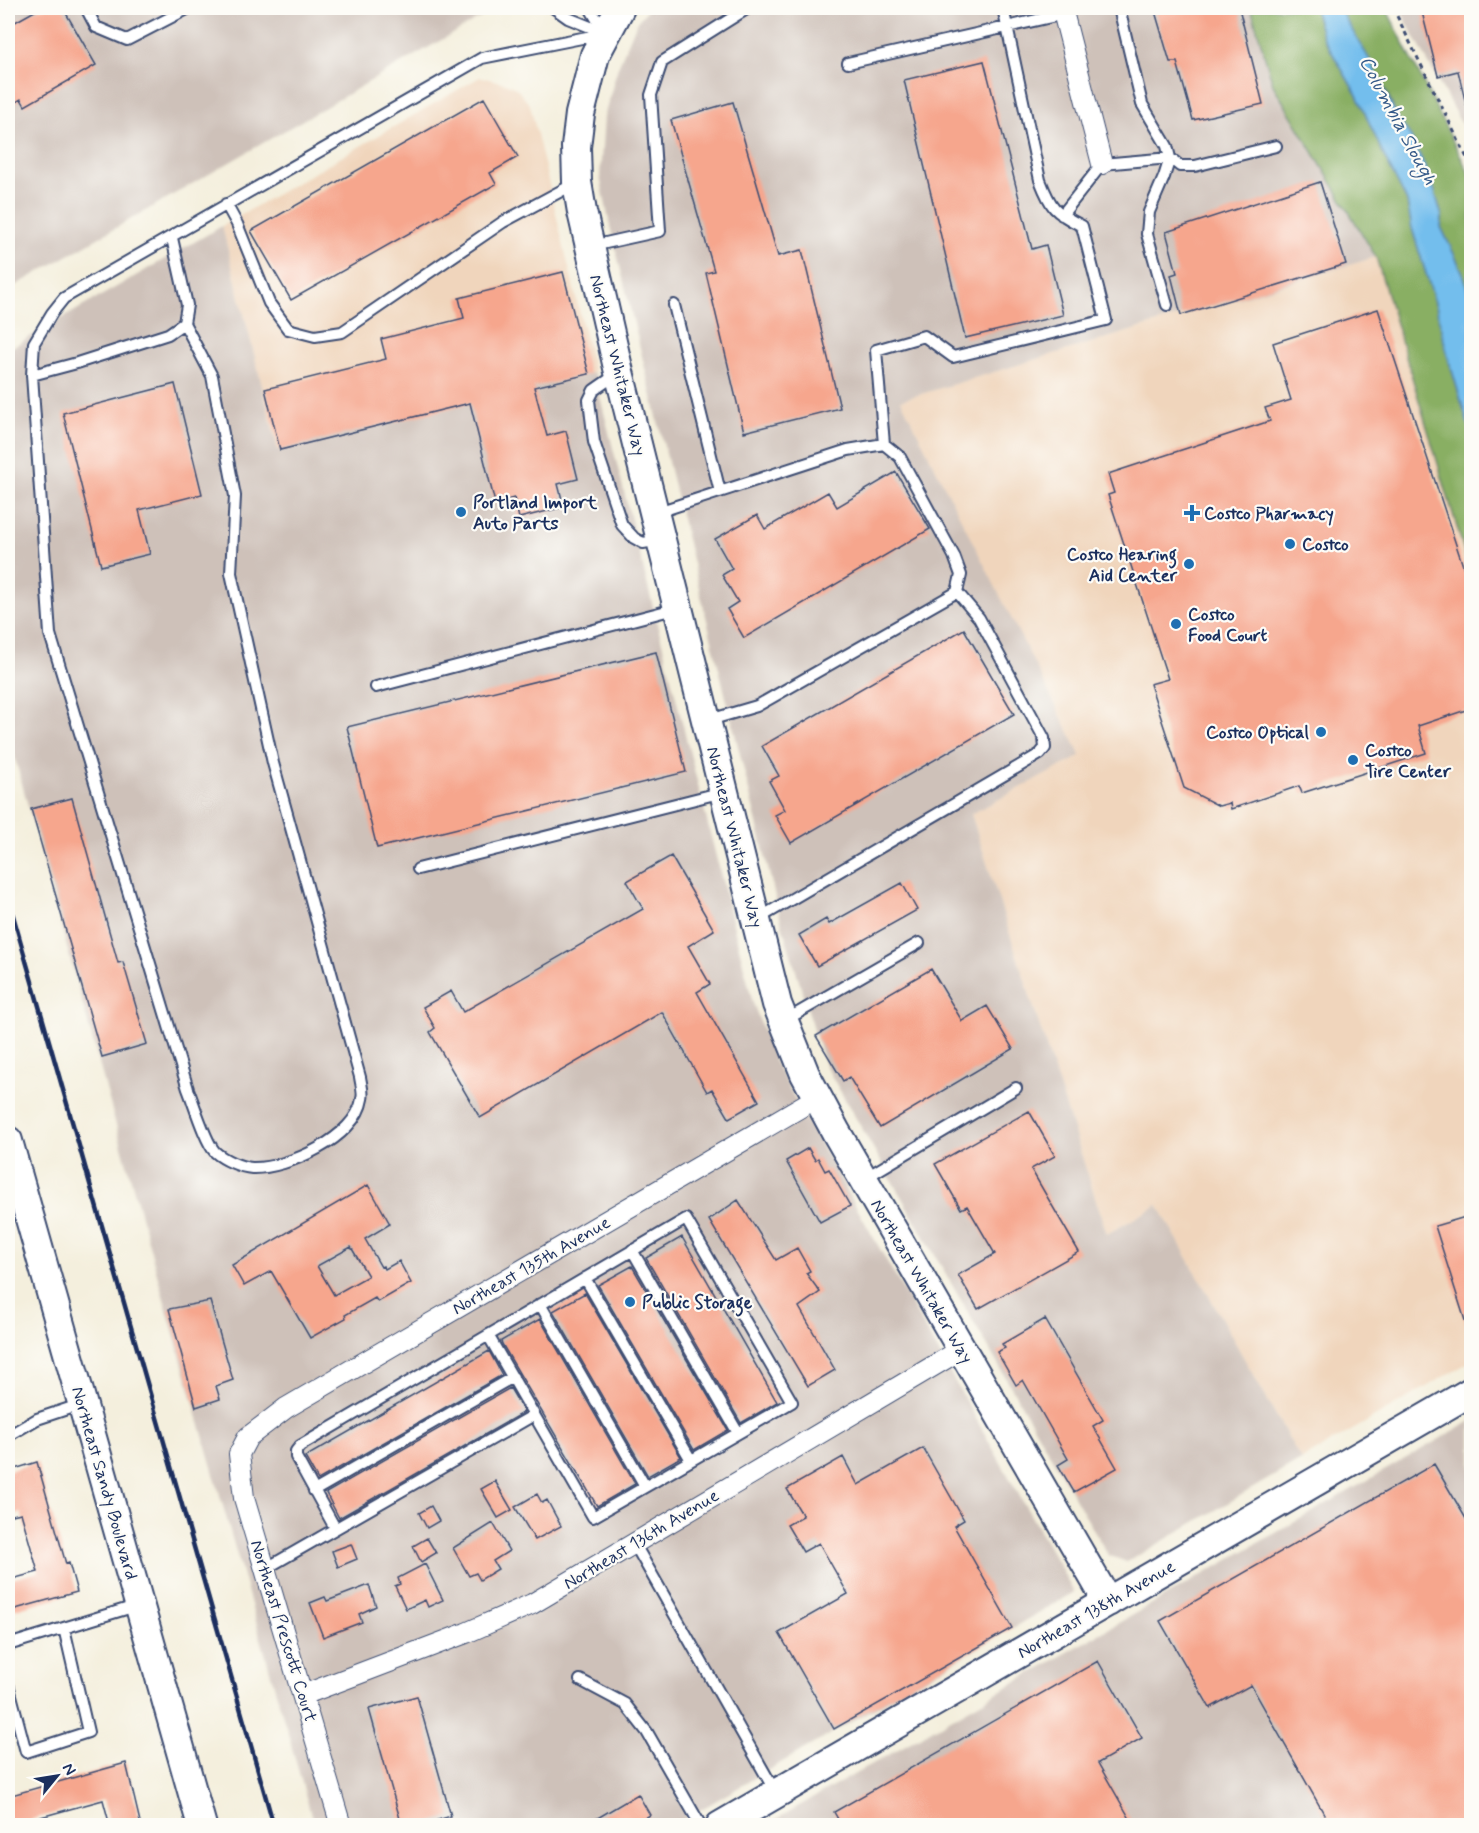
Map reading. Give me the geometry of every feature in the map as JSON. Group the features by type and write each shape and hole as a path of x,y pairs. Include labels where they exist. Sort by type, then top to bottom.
{"street":[{"name":"Northeast Whitaker Way","path":"620,8 595,56 580,114 576,147 577,182 589,247 619,372 770,978 801,1065 818,1097 863,1179 1108,1602"},
{"path":"1063,10 1102,164"},
{"name":"Northeast 135th Avenue","path":"248,1437 286,1408 818,1097"},
{"name":"Northeast Sandy Boulevard","path":"8,1145 202,1826"},
{"name":"Northeast 136th Avenue","path":"303,1695 466,1633 532,1604 962,1349"},
{"name":"Northeast 138th Avenue","path":"720,1826 1472,1391"},
{"name":"Northeast Prescott Court","path":"248,1437 239,1454 244,1498 341,1826"}],"lane":[{"path":"86,8 96,27 127,40 189,8"},
{"path":"554,8 568,18 605,33"},
{"path":"590,8 605,33"},
{"path":"589,247 660,231 651,95 662,62 748,8"},
{"path":"706,721 757,706 957,592 961,575 954,556 900,457 884,444 876,350 924,336 953,357 1106,320 1082,226 1062,215 1049,204 1040,180 1003,8"},
{"path":"1119,8 1142,104 1167,146 1170,158 1149,213 1147,234 1167,305"},
{"path":"848,63 1008,28 1063,10"},
{"path":"172,238 187,305 184,322 212,376 236,496 231,573 273,763 360,1077 363,1099 357,1115 338,1136 309,1153 278,1166 251,1168 230,1162 214,1151 188,1089 50,634 32,375 34,343 64,298 483,58 605,33"},
{"path":"1062,215 1102,164 1170,158 1180,166 1195,166 1276,146"},
{"path":"226,204 237,224 269,303 288,329 315,336 342,332 503,222 577,182"},
{"path":"674,305 720,492"},
{"path":"32,375 168,334 184,322"},
{"path":"619,372 594,390 589,400 594,442 622,525 634,538 643,543 658,526 720,492 848,450 884,444"},
{"path":"755,921 1040,754 1045,748 1044,738 979,618 957,592"},
{"path":"376,687 678,608"},
{"path":"418,869 723,792"},
{"path":"784,1022 919,943"},
{"path":"863,1179 1017,1088"},
{"path":"335,1528 296,1457 296,1451 300,1446 540,1304 686,1219 792,1402 593,1516 488,1335"},
{"path":"632,1250 738,1433"},
{"path":"585,1278 691,1460"},
{"path":"540,1304 645,1486"},
{"path":"314,1491 513,1377"},
{"path":"8,1436 37,1419 82,1404"},
{"path":"265,1569 534,1415"},
{"path":"634,1543 776,1792"},
{"path":"8,1645 140,1605"},
{"path":"8,1684 26,1752 88,1732 64,1628"},
{"path":"580,1680 625,1704 647,1732 701,1826"}],"path":[{"path":"1393,8 1472,168"}],"shaded area":[{"path":"8,8 497,8 8,290"},
{"path":"649,8 1251,8 1273,85 1376,257 901,400 1081,756 971,814 1107,1234 1158,1205 1301,1460 1127,1562 1108,1555 824,1063 782,925 610,226 600,176 604,117 618,67 637,22"},
{"path":"1399,8 1471,8 1471,142"},
{"path":"480,77 516,88 530,105 594,373 278,450 222,226"},
{"path":"222,226 278,450 594,373 753,1003 776,1065 1074,1592 674,1825 314,1825 164,1299 8,733 8,353 9,349"},
{"path":"1376,257 1471,574 1471,1361 1301,1460 1158,1205 1107,1234 971,814 1080,756 901,400"},
{"path":"1471,1421 1471,1825 766,1825"}],"green space":[{"path":"1251,8 1314,8 1323,37 1357,95 1407,201 1412,228 1471,434 1471,574 1376,257 1273,85"},
{"path":"1339,8 1386,8 1471,177 1471,301 1462,271 1441,227 1442,217 1434,189 1421,158"}],"water":[{"path":"1314,8 1339,8 1371,62 1398,119 1409,134 1434,189 1442,217 1441,227 1462,271 1471,301 1471,434 1412,228 1407,201 1357,95 1323,37"}],"building":[{"path":"40,8 63,8 96,65 25,106 21,99 8,107 8,26"},
{"path":"1154,8 1239,8 1263,104 1193,120 1177,62 1170,62"},
{"path":"1421,8 1472,8 1472,104 1466,104 1458,71 1438,76"},
{"path":"984,61 1032,249 1046,245 1063,315 965,338 904,80"},
{"path":"484,98 518,157 490,173 496,184 291,300 251,231"},
{"path":"733,102 778,256 802,250 840,408 744,432 706,273 714,271 671,120"},
{"path":"1320,182 1346,264 1181,315 1171,275 1177,273 1166,232"},
{"path":"563,272 589,374 534,387 547,436 566,431 578,479 558,484 564,507 519,518 514,498 495,503 470,403 280,450 265,389 386,359 381,339 464,318 459,298"},
{"name":"Costco","path":"1378,309 1472,593 1472,708 1418,726 1426,753 1302,793 1299,786 1231,809 1230,803 1219,806 1184,788 1150,684 1168,679 1108,495 1114,493 1108,474 1270,421 1265,408 1291,400 1273,343"},
{"path":"175,384 202,494 139,510 150,554 101,566 63,413"},
{"path":"896,472 930,529 744,638 727,609 738,602 722,575 732,569 715,539 757,515 765,529 828,492 837,507"},
{"path":"964,629 1014,714 791,843 775,815 785,810 769,781 779,776 762,746"},
{"path":"656,652 686,772 377,848 347,727"},
{"path":"72,798 118,963 123,962 147,1044 102,1057 31,809"},
{"path":"671,856 714,930 688,946 710,984 697,992 759,1101 729,1118 712,1089 707,1092 662,1012 480,1118 431,1034 430,1032 435,1028 423,1007 451,991 463,1012 643,909 627,881"},
{"path":"902,883 917,910 817,966 799,935 826,919 829,924"},
{"path":"931,969 962,1021 987,1006 1013,1049 880,1128 849,1077 843,1081 816,1036"},
{"path":"1029,1111 1055,1156 1031,1169 1079,1252 978,1309 958,1275 995,1254 967,1206 961,1209 935,1164"},
{"path":"808,1148 815,1160 818,1158 825,1171 829,1169 850,1206 820,1222 786,1161"},
{"path":"368,1185 390,1224 365,1239 381,1267 385,1269 399,1261 411,1283 378,1302 375,1298 345,1315 346,1318 310,1338 271,1271 244,1286 232,1265","holes":["351,1247 368,1276 334,1295 317,1266"]},
{"path":"738,1200 776,1260 797,1248 810,1271 806,1273 820,1292 799,1307 835,1370 808,1386 709,1220"},
{"path":"1472,1215 1472,1329 1468,1330 1435,1226"},
{"path":"682,1237 777,1402 741,1423 646,1258"},
{"path":"632,1266 728,1430 694,1450 598,1285"},
{"path":"585,1293 681,1457 648,1476 553,1311"},
{"path":"210,1301 233,1380 216,1386 220,1399 196,1407 169,1309"},
{"path":"540,1319 635,1484 597,1506 501,1341"},
{"path":"1045,1319 1103,1420 1093,1426 1117,1468 1074,1492 1058,1465 1068,1459 1023,1380 1016,1385 997,1352 1005,1348 1002,1344"},
{"path":"489,1351 502,1375 318,1480 305,1457"},
{"path":"510,1388 524,1412 339,1518 326,1493"},
{"path":"923,1448 964,1520 954,1526 1012,1628 834,1729 779,1633 848,1594 819,1543 803,1552 787,1525 803,1516 787,1489 843,1457 858,1485"},
{"path":"37,1462 66,1564 69,1563 77,1592 8,1611 8,1580 38,1572 21,1513 8,1516 8,1471"},
{"path":"1434,1464 1472,1529 1472,1826 1331,1826 1251,1685 1210,1708 1160,1621"},
{"path":"495,1481 512,1510 498,1518 481,1489"},
{"path":"537,1494 542,1503 547,1500 561,1526 535,1540 515,1507"},
{"path":"431,1506 439,1521 427,1528 419,1513"},
{"path":"493,1523 509,1551 493,1561 498,1569 480,1580 476,1573 469,1576 453,1548"},
{"path":"427,1538 436,1553 421,1562 413,1546"},
{"path":"351,1544 357,1559 338,1567 332,1551"},
{"path":"425,1564 443,1600 428,1607 425,1600 406,1609 395,1586 400,1584 398,1578"},
{"path":"369,1585 376,1606 359,1614 362,1622 323,1637 310,1603 325,1597 327,1601"},
{"path":"1098,1661 1142,1738 1098,1763 1134,1826 842,1826 834,1812"},
{"path":"417,1696 451,1816 419,1826 402,1826 369,1709"},
{"path":"126,1763 141,1826 110,1826 103,1800 8,1826 8,1796"},
{"path":"638,1794 650,1815 633,1826 584,1826"}],"railway":[{"path":"8,898 274,1826"}],"place":[{"name":"Portland Import Auto Parts","path":"461,512"},
{"name":"Costco Pharmacy","path":"1192,513"},
{"name":"Costco","path":"1290,544"},
{"name":"Costco Hearing Aid Center","path":"1189,564"},
{"name":"Costco Food Court","path":"1176,624"},
{"name":"Costco Optical","path":"1321,732"},
{"name":"Costco Tire Center","path":"1353,760"},
{"name":"Public Storage","path":"630,1302"}],"water label":[{"name":"Columbia Slough","path":"1399,120"}]}
